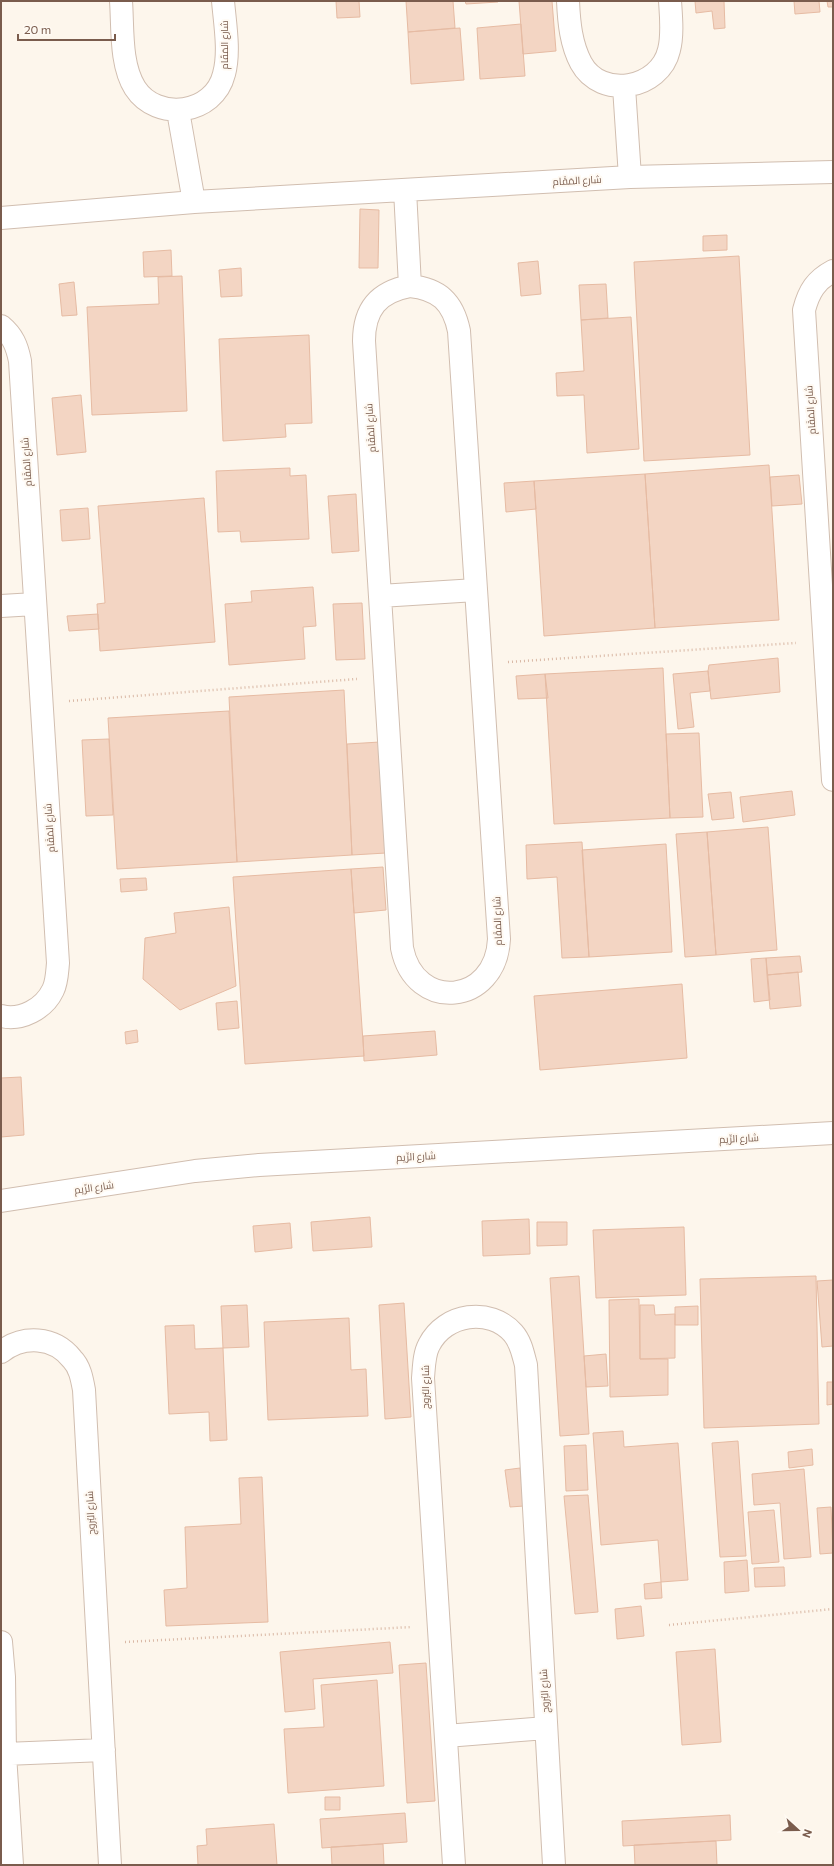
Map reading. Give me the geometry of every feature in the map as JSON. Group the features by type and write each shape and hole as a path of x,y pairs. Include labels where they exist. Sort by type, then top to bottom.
{"street":[{"path":"121,1 124,53 129,72 135,88 147,100 161,108 178,111 194,202"},
{"name":"شارع المَقَام","path":"178,111 193,107 207,100 218,89 224,74 226,41 223,1"},
{"path":"568,1 570,30 582,64 593,77 608,85 624,87 639,84 652,76 663,64 669,50 670,1"},
{"path":"624,87 630,177"},
{"name":"شارع المَقَام","path":"1,218 194,202 630,177 833,172"},
{"path":"405,190 410,286"},
{"name":"شارع المَقَام","path":"833,271 824,276 814,285 807,297 804,310 826,561 825,641 833,780"},
{"name":"شارع المَقَام","path":"410,286 423,287 437,293 448,303 456,316 459,331 476,590 499,939 498,953 494,966 486,978 461,992 448,993 434,990 421,984 411,973 405,961 402,948 364,328 374,304 384,295 396,289 410,286"},
{"name":"شارع المَقَام","path":"1,326 9,333 17,346 20,361 58,963 57,978 52,991 45,1002 33,1011 20,1016 1,1016"},
{"path":"380,596 476,590"},
{"path":"1,606 35,604"},
{"name":"شارع الرِّيم","path":"1,1201 195,1171 245,1166 833,1133"},
{"name":"شارع البُروج","path":"454,1865 423,1378 429,1345 438,1331 453,1321 468,1316 485,1317 501,1323 513,1334 522,1348 526,1365 554,1865"},
{"name":"شارع البُروج","path":"1,1352 10,1345 24,1340 50,1342 62,1349 73,1359 81,1374 84,1398 110,1865"},
{"path":"1,1642 4,1677 5,1754 12,1865"},
{"name":"شارع البُروج","path":"446,1736 546,1728"},
{"path":"5,1754 104,1750"}],"path":[{"path":"481,663 825,641"},
{"path":"42,703 386,677"},
{"path":"669,1625 833,1610"},
{"path":"98,1644 438,1625"}],"building":[{"path":"336,1 359,1 360,17 337,18"},
{"path":"406,1 453,1 455,28 408,32"},
{"path":"465,1 498,1 498,2 466,4"},
{"path":"519,1 552,1 556,51 523,54"},
{"path":"695,1 724,1 725,28 714,29 712,11 696,13"},
{"path":"794,1 819,1 820,12 795,14"},
{"path":"827,1 833,1 833,7 828,7"},
{"path":"521,24 525,76 480,79 477,28"},
{"path":"460,28 464,80 411,84 408,32"},
{"path":"360,209 379,210 378,268 359,268"},
{"path":"727,235 727,250 703,251 703,236"},
{"path":"171,250 172,276 144,277 143,252"},
{"path":"739,256 750,455 644,461 634,262"},
{"path":"538,261 541,294 521,296 518,263"},
{"path":"241,268 242,296 221,297 219,270"},
{"path":"182,276 187,411 92,415 87,307 159,304 158,277"},
{"path":"74,282 77,315 62,316 59,284"},
{"path":"606,284 608,318 581,320 579,285"},
{"path":"631,317 639,449 587,453 584,395 557,396 556,373 584,371 581,320"},
{"path":"309,335 312,423 285,424 286,437 223,441 219,339"},
{"path":"81,395 86,452 57,455 52,398"},
{"path":"769,465 779,620 655,628 645,474"},
{"path":"290,468 290,476 306,475 309,539 241,542 240,531 218,532 216,471"},
{"path":"645,474 655,628 544,636 534,481"},
{"path":"799,475 802,504 772,506 770,477"},
{"path":"534,481 536,509 506,512 504,483"},
{"path":"356,494 359,551 332,553 328,496"},
{"path":"204,498 215,642 100,651 97,604 105,603 98,506"},
{"path":"88,508 90,539 62,541 60,510"},
{"path":"313,587 316,626 303,627 305,659 229,665 225,604 252,602 251,591"},
{"path":"362,603 365,659 336,660 333,604"},
{"path":"98,614 99,629 69,631 67,616"},
{"path":"778,658 780,692 711,699 708,671 709,665"},
{"path":"663,668 670,818 554,824 545,674"},
{"path":"708,671 710,691 690,693 694,727 678,729 673,674"},
{"path":"545,674 548,698 518,699 516,676"},
{"path":"344,690 352,855 237,862 229,697"},
{"path":"229,711 237,862 117,869 108,718"},
{"path":"699,733 703,817 670,818 666,734"},
{"path":"109,739 113,815 86,816 82,740"},
{"path":"380,742 386,853 352,855 347,744"},
{"path":"792,791 795,815 743,822 740,797"},
{"path":"731,792 734,818 712,820 708,794"},
{"path":"768,827 777,950 716,955 707,832"},
{"path":"707,832 716,955 685,957 676,834"},
{"path":"582,842 589,957 562,958 557,877 527,879 526,845"},
{"path":"666,844 672,952 589,957 582,850"},
{"path":"383,867 386,910 354,913 351,869"},
{"path":"351,869 364,1056 245,1064 233,877"},
{"path":"146,878 147,890 121,892 120,879"},
{"path":"229,907 236,986 180,1010 143,979 145,938 176,933 174,913"},
{"path":"800,956 802,972 767,975 766,958"},
{"path":"766,958 770,1000 754,1002 751,959"},
{"path":"798,972 801,1006 770,1009 767,975"},
{"path":"682,984 687,1058 540,1070 534,996"},
{"path":"237,1001 239,1028 218,1030 216,1003"},
{"path":"137,1030 138,1042 126,1044 125,1032"},
{"path":"435,1031 437,1055 364,1061 363,1036"},
{"path":"21,1077 24,1135 1,1137 1,1078"},
{"path":"370,1217 372,1247 313,1251 311,1222"},
{"path":"529,1219 530,1254 483,1256 482,1221"},
{"path":"537,1222 567,1222 567,1245 537,1246"},
{"path":"290,1223 292,1248 255,1252 253,1226"},
{"path":"684,1227 686,1295 596,1298 593,1230"},
{"path":"579,1276 589,1434 560,1436 550,1278"},
{"path":"816,1276 819,1424 704,1428 700,1279"},
{"path":"833,1280 833,1346 822,1347 817,1281"},
{"path":"639,1299 640,1359 668,1359 668,1395 610,1397 609,1300"},
{"path":"404,1303 411,1417 385,1419 379,1305"},
{"path":"247,1305 249,1347 223,1348 221,1306"},
{"path":"640,1305 654,1305 655,1315 675,1314 675,1358 640,1359"},
{"path":"698,1306 698,1325 675,1325 675,1307"},
{"path":"349,1318 351,1370 366,1369 368,1416 268,1420 264,1322"},
{"path":"194,1325 195,1349 223,1348 227,1440 210,1441 209,1412 169,1414 165,1326"},
{"path":"606,1354 608,1386 586,1387 584,1356"},
{"path":"827,1382 833,1382 833,1404 827,1405"},
{"path":"623,1431 624,1447 678,1443 688,1580 661,1582 658,1540 601,1545 593,1433"},
{"path":"738,1441 746,1556 720,1557 712,1443"},
{"path":"586,1445 588,1490 566,1491 564,1446"},
{"path":"812,1449 813,1465 789,1468 788,1452"},
{"path":"520,1468 524,1506 510,1507 505,1470"},
{"path":"804,1469 811,1557 784,1559 780,1503 754,1505 752,1474"},
{"path":"262,1477 268,1622 166,1626 164,1590 187,1588 185,1527 241,1524 239,1478"},
{"path":"588,1495 598,1612 575,1614 564,1496"},
{"path":"831,1507 833,1553 820,1554 817,1508"},
{"path":"774,1510 779,1562 752,1564 748,1512"},
{"path":"747,1560 749,1591 725,1593 724,1562"},
{"path":"784,1567 785,1586 755,1587 754,1568"},
{"path":"661,1582 662,1598 645,1599 644,1584"},
{"path":"641,1606 644,1636 617,1639 615,1609"},
{"path":"390,1642 393,1673 313,1679 315,1709 285,1712 280,1652"},
{"path":"715,1649 721,1742 682,1745 676,1652"},
{"path":"426,1663 435,1801 407,1803 399,1665"},
{"path":"377,1680 384,1786 288,1793 284,1729 324,1727 321,1685"},
{"path":"325,1797 340,1797 340,1810 325,1810"},
{"path":"405,1813 407,1842 322,1848 320,1819"},
{"path":"730,1815 731,1840 623,1846 622,1821"},
{"path":"274,1824 277,1865 198,1865 197,1846 207,1845 206,1829"},
{"path":"716,1841 717,1865 635,1865 634,1845"},
{"path":"383,1844 384,1865 332,1865 331,1847"}]}
